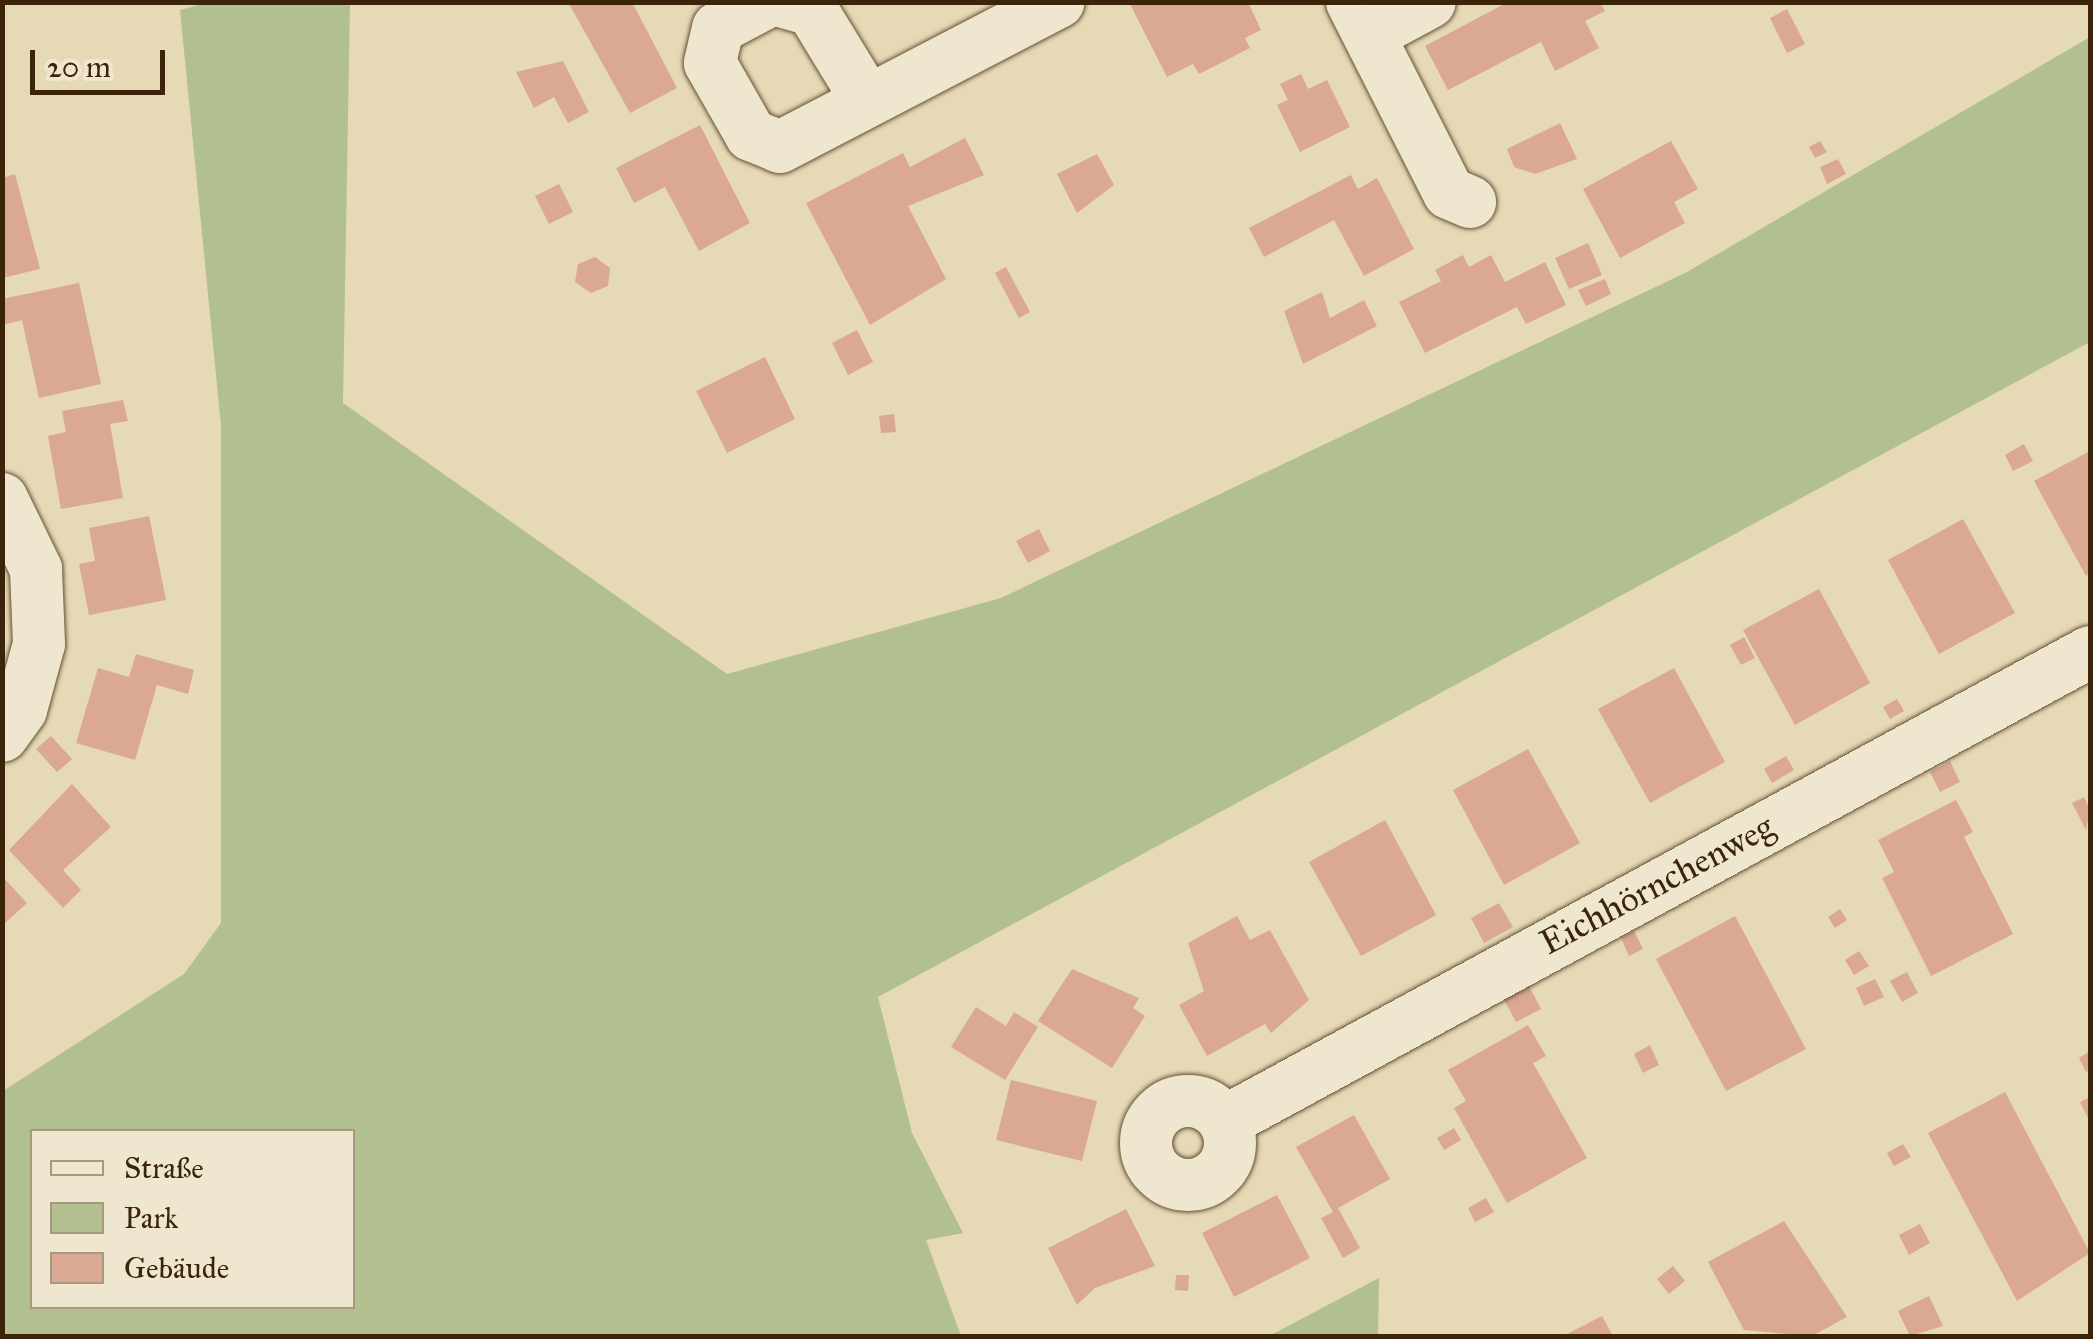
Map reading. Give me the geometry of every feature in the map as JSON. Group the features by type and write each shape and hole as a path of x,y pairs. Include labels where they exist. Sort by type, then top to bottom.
{"street":[{"path":"766,2 718,28 710,62 751,135 780,147 1058,2"},
{"path":"784,2 812,10 867,100"},
{"path":"1430,2 1361,19 1449,193 1470,202"},
{"path":"2,499 36,569 39,644 21,710 2,736"},
{"name":"Eichhörnchenweg","path":"1226,1121 2090,652"}],"green space":[{"path":"210,2 350,3 343,403 727,674 1001,598 1685,273 2090,37 2090,342 878,997 912,1133 963,1233 926,1240 961,1336 3,1336 3,1091 184,974 221,923 221,426 180,10"},
{"path":"1379,1278 1378,1336 1269,1336"}],"building":[{"path":"568,2 632,2 677,88 630,113"},
{"path":"1129,2 1248,2 1261,30 1245,38 1250,48 1199,74 1193,64 1167,77"},
{"path":"1508,2 1600,2 1605,11 1585,21 1599,48 1555,71 1541,42 1448,90 1425,46"},
{"path":"1787,9 1805,44 1787,53 1770,18"},
{"path":"563,61 589,112 568,123 554,97 534,108 516,72"},
{"path":"1301,74 1308,89 1327,80 1350,127 1300,152 1277,105 1288,100 1280,84"},
{"path":"1560,123 1577,159 1535,174 1514,167 1507,149"},
{"path":"700,125 750,223 699,251 665,187 634,203 616,168"},
{"path":"965,138 984,175 908,206 946,279 870,325 806,203 903,153 910,167"},
{"path":"1671,141 1698,189 1674,202 1685,223 1620,258 1583,189"},
{"path":"1820,141 1827,152 1815,158 1809,147"},
{"path":"1097,154 1114,185 1077,213 1057,174"},
{"path":"1838,159 1846,174 1827,184 1820,167"},
{"path":"15,174 40,269 2,278 2,178"},
{"path":"1351,175 1358,189 1377,178 1414,249 1364,276 1334,220 1264,257 1249,228"},
{"path":"559,184 573,212 549,224 535,196"},
{"path":"1588,243 1602,275 1569,289 1555,258"},
{"path":"1463,255 1469,267 1491,255 1505,282 1545,262 1566,305 1526,324 1517,307 1425,353 1399,302 1441,281 1435,270"},
{"path":"595,257 610,268 608,286 591,293 575,282 578,264"},
{"path":"1006,267 1030,312 1019,318 995,273"},
{"path":"1605,279 1611,294 1586,306 1578,290"},
{"path":"79,283 101,384 39,398 22,320 2,325 2,299"},
{"path":"1322,292 1330,318 1364,300 1377,326 1303,364 1284,311"},
{"path":"857,330 873,362 848,375 832,343"},
{"path":"765,357 795,419 727,453 696,391"},
{"path":"123,400 128,421 110,424 123,498 61,509 48,436 66,432 62,411"},
{"path":"894,414 896,432 881,433 879,416"},
{"path":"2024,444 2033,461 2013,471 2005,455"},
{"path":"2090,451 2090,573 2086,576 2034,481"},
{"path":"149,516 166,600 89,615 79,564 95,561 89,528"},
{"path":"1963,519 2015,613 1939,654 1888,560"},
{"path":"1039,529 1050,551 1028,563 1016,541"},
{"path":"1819,589 1870,683 1795,725 1743,630"},
{"path":"1744,637 1755,658 1741,665 1730,645"},
{"path":"136,654 194,670 188,694 157,685 135,760 76,743 98,668 129,677"},
{"path":"1674,668 1725,762 1650,803 1598,709"},
{"path":"1897,699 1904,711 1890,719 1883,707"},
{"path":"51,736 72,759 57,772 36,749"},
{"path":"1528,749 1580,843 1504,885 1453,790"},
{"path":"1786,756 1794,770 1772,783 1764,769"},
{"path":"1950,761 1960,782 1940,792 1930,772"},
{"path":"72,784 111,827 63,870 81,890 63,908 9,850"},
{"path":"2084,797 2090,810 2086,830 2072,803"},
{"path":"1956,800 1973,832 1964,837 2013,934 1931,976 1882,878 1894,872 1878,840"},
{"path":"1385,820 1436,915 1361,956 1309,862"},
{"path":"2,876 27,903 2,926"},
{"path":"1499,903 1513,927 1484,943 1471,918"},
{"path":"1840,909 1847,920 1835,928 1828,917"},
{"path":"1237,916 1250,940 1270,930 1309,1000 1271,1033 1265,1024 1207,1056 1179,1005 1204,991 1188,943"},
{"path":"1735,916 1806,1049 1726,1091 1656,959"},
{"path":"1634,931 1643,949 1629,956 1621,938"},
{"path":"1859,951 1869,966 1854,975 1845,960"},
{"path":"1072,969 1139,998 1133,1008 1145,1016 1112,1068 1038,1021"},
{"path":"1907,972 1918,993 1902,1002 1890,981"},
{"path":"1875,979 1884,997 1864,1006 1856,988"},
{"path":"1528,984 1541,1009 1516,1022 1503,998"},
{"path":"976,1007 1006,1026 1014,1012 1038,1027 1005,1080 951,1047"},
{"path":"1528,1025 1546,1056 1533,1063 1587,1158 1507,1203 1454,1108 1466,1101 1448,1070"},
{"path":"1650,1045 1659,1065 1643,1073 1634,1054"},
{"path":"2090,1051 2090,1070 2086,1072 2079,1058"},
{"path":"1011,1080 1097,1101 1082,1161 996,1140"},
{"path":"2005,1092 2090,1253 2017,1301 1928,1133"},
{"path":"2090,1097 2090,1122 2080,1102"},
{"path":"1354,1115 1390,1179 1338,1208 1360,1248 1343,1258 1321,1218 1333,1212 1296,1147"},
{"path":"1454,1128 1461,1140 1444,1150 1437,1138"},
{"path":"1903,1144 1911,1157 1894,1166 1887,1153"},
{"path":"1277,1195 1310,1258 1234,1297 1202,1233"},
{"path":"1486,1198 1494,1212 1475,1222 1468,1208"},
{"path":"1126,1209 1155,1266 1095,1288 1077,1305 1048,1248"},
{"path":"1784,1221 1847,1317 1812,1336 1744,1330 1708,1262"},
{"path":"1920,1224 1930,1243 1909,1255 1899,1235"},
{"path":"1673,1266 1685,1281 1669,1294 1657,1279"},
{"path":"1176,1275 1189,1275 1188,1291 1175,1290"},
{"path":"1929,1296 1943,1326 1910,1336 1898,1311"},
{"path":"1602,1316 1613,1336 1563,1336"}]}
